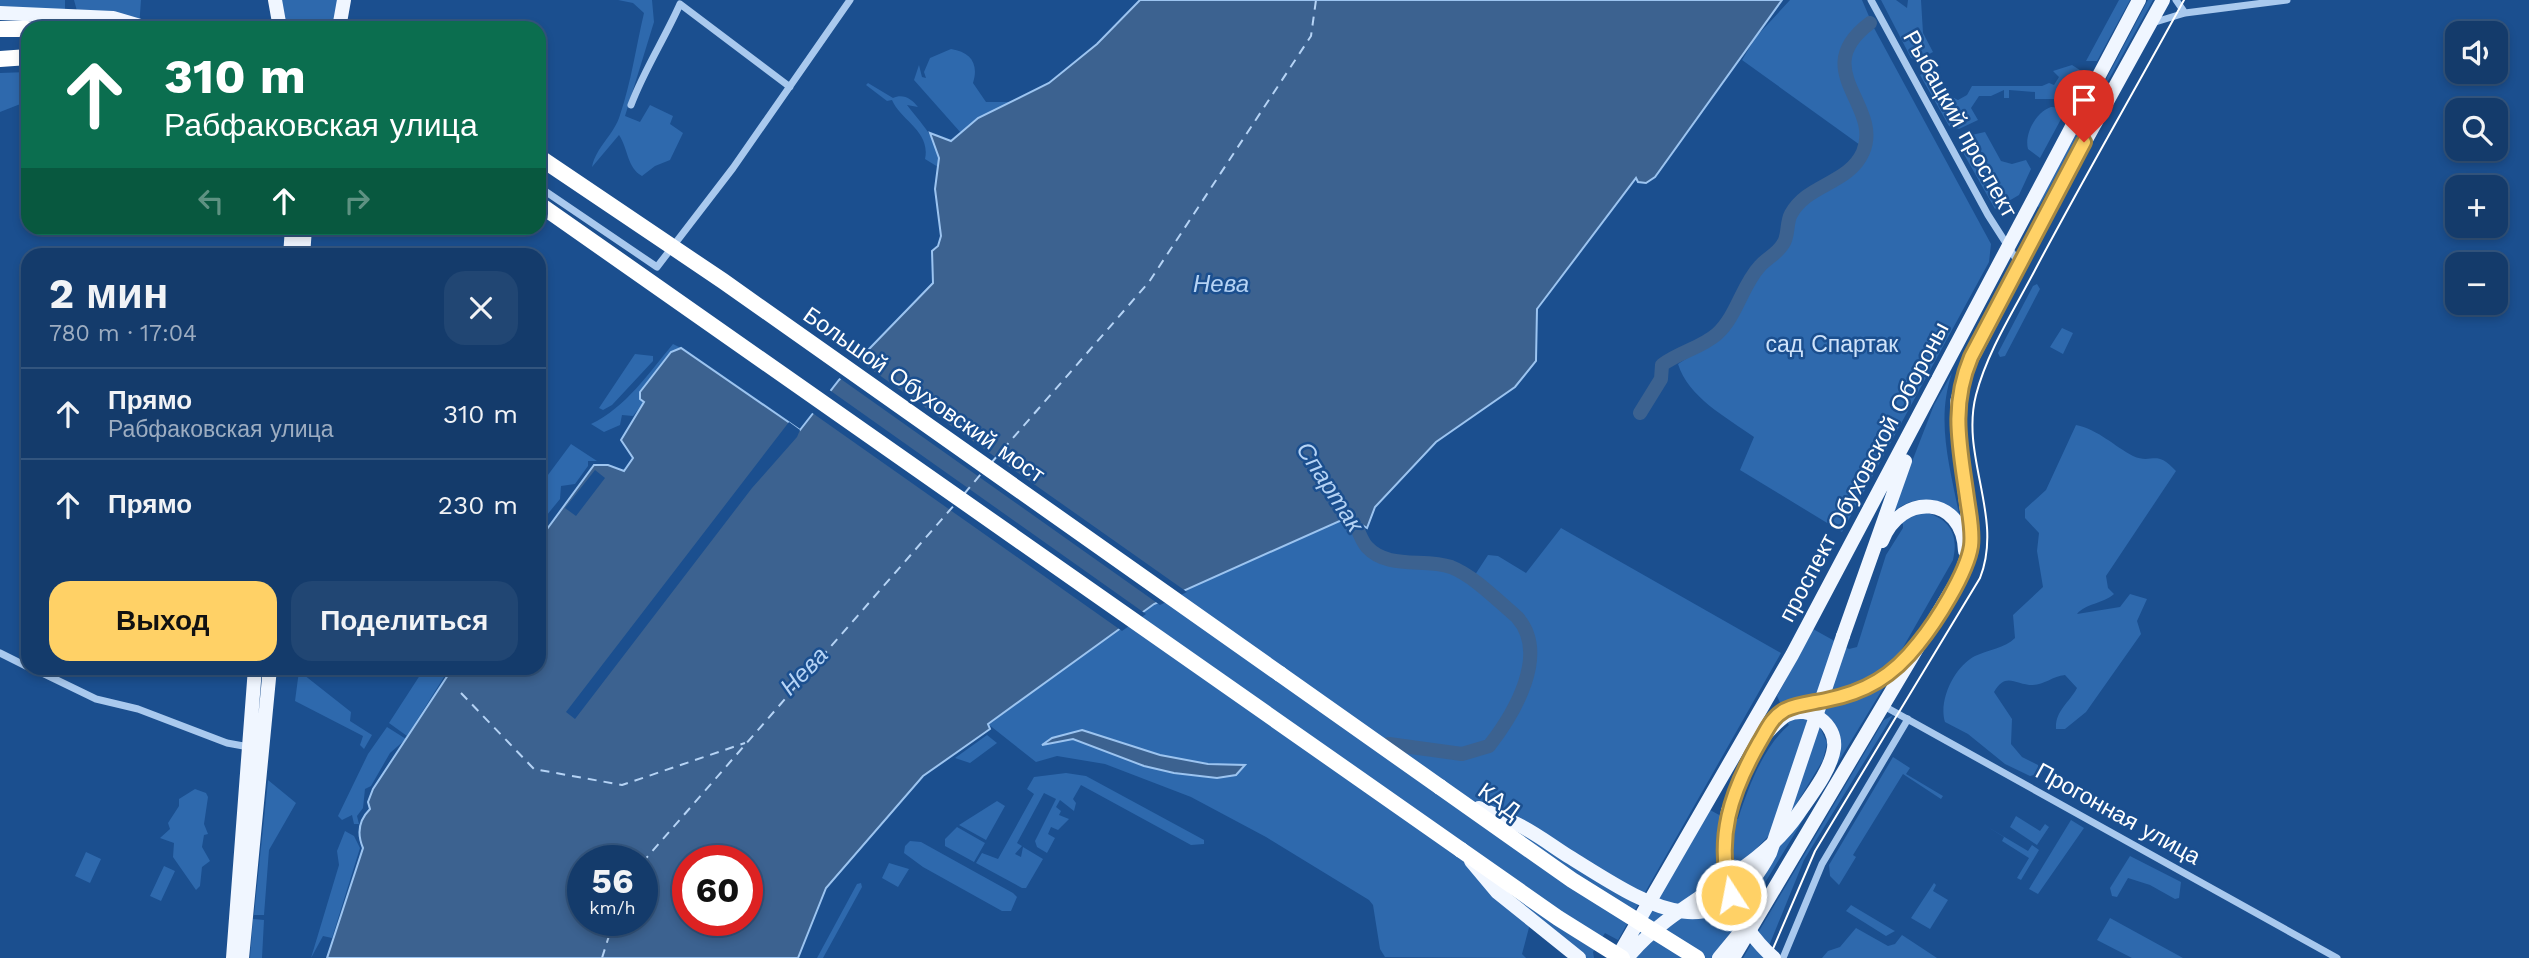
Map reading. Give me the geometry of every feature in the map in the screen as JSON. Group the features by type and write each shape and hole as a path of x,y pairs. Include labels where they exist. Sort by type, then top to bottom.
{"highway":[{"path":"0,29 21,29"},
{"path":"0,59 21,58"},
{"name":"Большой Обуховский мост","path":"546,162 723,281 1280,674"},
{"path":"546,209 1558,918 1624,958"},
{"name":"КАД","path":"1280,674 1583,887 1696,958"}],"main road":[{"path":"275,0 278,21"},
{"path":"340,21 344,0"},
{"name":"проспект Обуховской Обороны","path":"1617,958 1792,655 2139,0"},
{"name":"проспект Обуховской Обороны","path":"1960,576 1971,545 1958,435 1959,391 1971,357 2163,0"},
{"path":"0,13 113,18 123,21"},
{"path":"2091,87 2109,97"},
{"path":"1440,787 1494,816 1509,820 1646,902 1685,913 1713,909 1744,891 1770,853 1899,472 1932,395"},
{"path":"1733,958 1756,915 1960,576 1965,550 1958,523 1942,509 1921,505 1902,513 1885,533 1872,568 1861,584"},
{"path":"1774,958 1749,931 1731,895 1724,853 1728,811 1742,775 1773,719 1787,709 1873,686 1887,676 1919,643"},
{"path":"242,958 256,747 255,675"},
{"path":"233,958 256,747 269,675"},
{"path":"1624,958 1648,936 1746,865 1786,830 1825,771 1833,750 1832,733 1826,723 1805,712 1787,715 1763,737"},
{"path":"1461,850 1497,892 1579,958"},
{"path":"1718,958 1756,915"}],"street":[{"path":"546,192 657,267 790,88 850,0"},
{"name":"Рыбацкий проспект","path":"1871,0 1974,190 2020,265"},
{"path":"2176,0 2185,13"},
{"path":"2149,26 2185,13 2287,0"},
{"path":"631,104 641,78 652,62 680,4 790,88"},
{"path":"0,653 21,664"},
{"path":"45,675 96,699 138,709 227,743 256,747"},
{"name":"Прогонная улица","path":"1882,705 2336,958"},
{"path":"1783,958 1822,864 1908,719"}],"green space":[{"path":"0,0 65,0 65,12 0,10"},
{"path":"74,0 141,0 140,21 104,21 104,13 77,11"},
{"path":"281,0 339,0 335,21 284,21"},
{"path":"618,0 652,0 654,22 625,116 640,122 650,105 673,116 670,124 683,133 670,160 655,166 642,176 633,168 619,135 592,167 597,153 614,129 620,115 644,13 633,3"},
{"name":"сад Спартак","path":"1790,0 1862,0 1874,28 1991,244 1989,262 1842,532 1740,470 1754,437 1699,396 1690,387 1678,364 1724,334 1762,268 1788,243 1793,217 1798,209 1852,174 1867,150 1742,60 1756,37"},
{"path":"1881,0 1896,0 1907,8 1908,0 1921,0 1923,33 1933,52 1918,60 1911,58"},
{"path":"2119,0 2130,0 2097,61 2086,61"},
{"path":"2148,0 2153,0 2108,81 2103,85"},
{"path":"951,49 964,53 972,60 975,70 973,83 986,102 1011,102 978,118 961,133 914,80 919,65 922,77 926,78 924,72 930,58"},
{"path":"2072,65 2086,74 2076,93 2061,99 2035,99 2035,92 2009,90 2009,98 2004,98 2004,90 1991,96 1979,96 1971,108 1978,120 1959,129 1949,126 1920,75 1929,69 1944,93 1958,100 1967,95 1972,86 2054,85 2059,77 2053,71"},
{"path":"21,72 21,104 0,112 0,73"},
{"path":"868,83 893,98 904,97 916,104 918,107 907,105 933,141 938,167 925,159 926,149 919,133 892,100 887,101 866,85"},
{"path":"2093,103 2094,107 2039,207 2034,205"},
{"path":"2051,107 2067,108 2040,158 2028,149 2028,137 2036,119"},
{"path":"1985,132 2001,161 2012,164 2026,160 2031,169 2019,195 1995,209 1961,149 1967,136"},
{"path":"2037,284 2040,289 2005,356 2000,357 1998,353 2033,286"},
{"path":"2062,328 2073,333 2063,354 2050,347"},
{"path":"673,344 681,348 671,352 640,392 640,399 644,402 633,416 622,415 620,425 604,432 591,424 626,399"},
{"path":"635,354 653,356 653,361 612,405 603,410 599,408"},
{"path":"1952,373 1947,391 1945,428 1960,519 1944,507 1919,500 1901,506 1892,513 1934,405"},
{"path":"2076,425 2099,434 2133,456 2163,460 2176,471 2106,576 2108,588 2114,594 2077,614 2120,607 2130,594 2147,599 2137,621 2141,634 2086,712 2065,729 2056,729 2060,712 2077,688 2065,675 2033,685 2007,681 1994,692 2012,719 2011,744 2022,757 2038,765 2038,774 2030,776 2005,764 1968,734 1945,722 1944,704 1950,684 1961,667 1975,656 2015,638 2013,615 2043,587 2037,551 2039,533 2025,518 2025,509 2046,490"},
{"path":"571,444 597,461 588,461 588,466 575,484 561,486 560,499 546,516 546,478"},
{"path":"1924,512 1946,523 1953,535 1955,551 1953,560 1901,651 1878,678 1782,707 1777,696 1813,629 1849,649 1857,647 1886,555 1903,528 1903,524 1897,523"},
{"path":"1344,518 1380,551 1391,556 1447,568 1471,581 1488,555 1498,556 1526,573 1561,528 1781,653 1618,940 1605,933 1593,952 1594,958 1585,958 1531,920 1522,954 1526,958 1385,957 1380,949 1373,905 1369,900 1266,837 1191,797 1105,764 1057,756 1036,762 988,724 1154,604"},
{"path":"298,675 304,675 351,712 350,721 372,735 364,749 360,745 363,736 295,701"},
{"path":"420,675 445,675 407,736 389,723"},
{"path":"1885,685 1749,909 1712,958 1634,958 1672,924 1789,836 1838,730 1833,721 1815,708"},
{"path":"1893,715 1804,860 1764,958 1743,958 1884,720"},
{"path":"1807,718 1820,727 1827,743 1823,760 1791,813 1750,855 1634,941 1710,810 1723,817 1738,819 1764,756 1789,725 1786,721"},
{"path":"387,727 406,739 390,753 371,786 365,789 363,808 357,816 359,824 354,824 352,815 342,820 338,816 368,754"},
{"path":"987,735 997,743 970,763 955,758"},
{"path":"1893,757 1910,768 1906,774 1943,796 1941,799 1903,774 1853,855 1856,857 1839,885 1830,876 1829,865"},
{"path":"1066,773 1086,776 1204,840 1204,844 1191,845 1081,785 1073,799 1076,803 1074,811 1060,800 1056,807 1061,811 1059,815 1069,819 1058,830 1051,827 1048,834 1055,838 1047,853 1037,847 1035,841 1056,799 1044,793 1017,843 1022,846 1015,854 1021,857 1023,847 1043,859 1026,888 976,863 982,853 998,859 1034,794 1027,789 1034,777"},
{"path":"268,780 296,803 269,850 264,915 254,915"},
{"path":"195,789 206,793 208,797 204,824 208,834 204,835 202,847 210,861 202,867 200,886 196,890 173,857 174,843 160,838 170,829 168,823 179,806 179,799"},
{"path":"997,801 1005,806 986,840 959,825"},
{"path":"2016,816 2040,831 2045,824 2049,827 2037,845 2010,827"},
{"path":"2071,820 2084,828 2038,894 2029,889"},
{"path":"1986,826 2028,851 2032,845 2039,850 2021,880 2017,878 2029,858 2002,841 2004,837"},
{"path":"957,827 985,843 974,862 945,846 945,839"},
{"path":"345,831 354,836 360,848 332,938 323,936 311,958 339,865 337,851"},
{"path":"910,841 921,842 1013,893 1017,897 1011,911 1002,911 923,867 904,853 905,846"},
{"path":"86,852 101,859 90,883 75,876"},
{"path":"2130,856 2181,882 2179,898 2175,899 2150,885 2128,878 2117,897 2112,896 2110,888"},
{"path":"889,863 909,869 898,887 882,878"},
{"path":"164,866 175,871 161,901 150,896"},
{"path":"861,883 862,887 823,958 817,958 857,884"},
{"path":"1934,883 1936,885 1933,891 1948,900 1930,929 1911,918"},
{"path":"1851,905 1895,931 1886,936 1846,911"},
{"path":"2110,918 2183,958 2132,958 2097,940"},
{"path":"253,919 264,920 262,958 250,958"},
{"path":"1856,928 1888,946 1895,944 1902,935 1937,958 1822,958 1828,951 1840,947"}],"water":[{"name":"Нева","path":"1140,0 1782,0 1655,177 1646,183 1638,182 1636,178 1537,309 1536,361 1515,387 1436,442 1375,507 1367,528 1357,522 1348,527 1344,519 1154,604 988,724 990,729 923,776 826,888 798,958 327,958 363,848 360,827 370,809 368,802 373,789 448,675 546,675 546,530 594,465 608,465 624,471 633,458 621,440 644,402 640,399 640,392 671,352 681,348 800,430 839,380 933,283 932,251 938,246 941,236 935,189 939,158 930,133 951,141 978,118 1049,83 1097,44"},
{"path":"1082,730 1160,755 1208,764 1245,765 1236,775 1217,778 1144,766 1073,739 1042,745 1052,738"}],"pier":[{"path":"855,358 1187,592 1160,605 838,377"},
{"path":"828,389 1146,614 1122,631 811,412"},
{"path":"789,422 800,430 797,437 752,488 575,719 566,712"},
{"path":"595,470 605,478 576,516 565,508"}],"waterway":[{"path":"1640,413 1661,379 1662,365 1711,339 1724,327 1748,282 1783,244 1789,218 1798,204 1857,163 1863,152 1866,135 1864,119 1845,72 1845,56 1852,40 1870,23"},
{"name":"Спартак","path":"1348,508 1364,543 1376,554 1396,561 1451,567 1486,589 1517,617 1526,632 1530,648 1529,666 1518,701 1489,746 1462,754 1389,744"}],"ferry route":[{"path":"992,462 1149,282 1311,36 1316,0"},
{"path":"964,494 981,474"},
{"path":"658,845 956,503"},
{"path":"461,693 534,769 622,785 745,743"},
{"path":"602,958 609,936"}],"tram line":[{"path":"1769,958 1815,851 1980,578 1986,555 1987,532 1973,441 1973,418 1981,379 2010,316 2184,0"}],"route":[{"path":"1731,895 1724,853 1728,811 1742,775 1767,727 1781,712 1794,706 1861,691 1887,676 1919,643 1960,576 1969,554 1971,529 1958,435 1959,391 1971,357 2084,142"}]}
